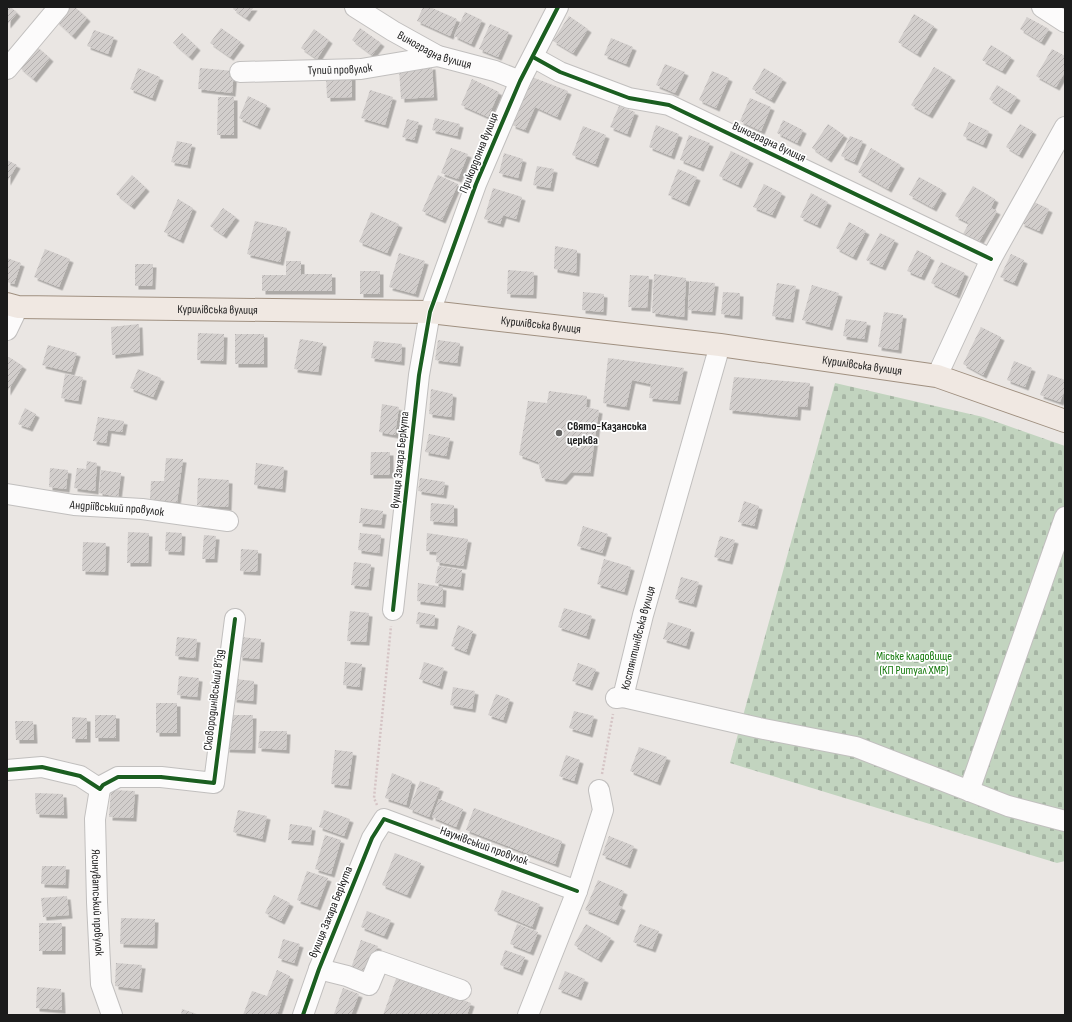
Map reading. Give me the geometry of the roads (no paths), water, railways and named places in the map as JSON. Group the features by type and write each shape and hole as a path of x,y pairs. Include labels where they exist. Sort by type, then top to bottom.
{"main road":[{"name":"Курилівська вулиця","path":"13,305 430,312 720,345 937,376 1065,421"}],"street":[{"path":"7,69 59,7"},
{"name":"Виноградна вулиця","path":"355,7 393,31 438,56 495,71 520,81"},
{"name":"Прикордонна вулиця","path":"430,312 476,184 520,81 558,7"},
{"path":"1042,7 1065,22"},
{"name":"Тупий провулок","path":"240,72 360,70 438,56"},
{"name":"Виноградна вулиця","path":"533,56 560,72 629,98 668,105 991,259"},
{"path":"937,376 991,259 1065,127"},
{"path":"7,330 13,305"},
{"name":"вулиця Захара Беркута","path":"393,610 419,375 430,312"},
{"name":"Костянтинівська вулиця","path":"720,345 619,697 760,728 856,747 970,791"},
{"name":"Андріївський провулок","path":"7,494 74,506 142,509 228,520"},
{"path":"1065,517 970,791 1008,806 1065,821"},
{"name":"Сковородинівський в’їзд","path":"100,789 103,785 118,777 161,777 214,783 235,619"},
{"path":"7,770 42,767 80,776 100,789"},
{"name":"Ясинуватський провулок","path":"100,789 95,819 101,984 112,1015"},
{"path":"528,1015 577,891 603,810 599,790"},
{"name":"вулиця Захара Беркута","path":"302,1015 372,838 384,819"},
{"name":"Наумівський провулок","path":"384,819 577,891"},
{"path":"319,969 347,976 369,985 379,961 461,990"}],"place":[{"name":"Свято-Казанська церква","path":"559,433"}],"park label":[{"name":"Міське кладовище (КП Ритуал ХМР)","path":"914,663"}]}
